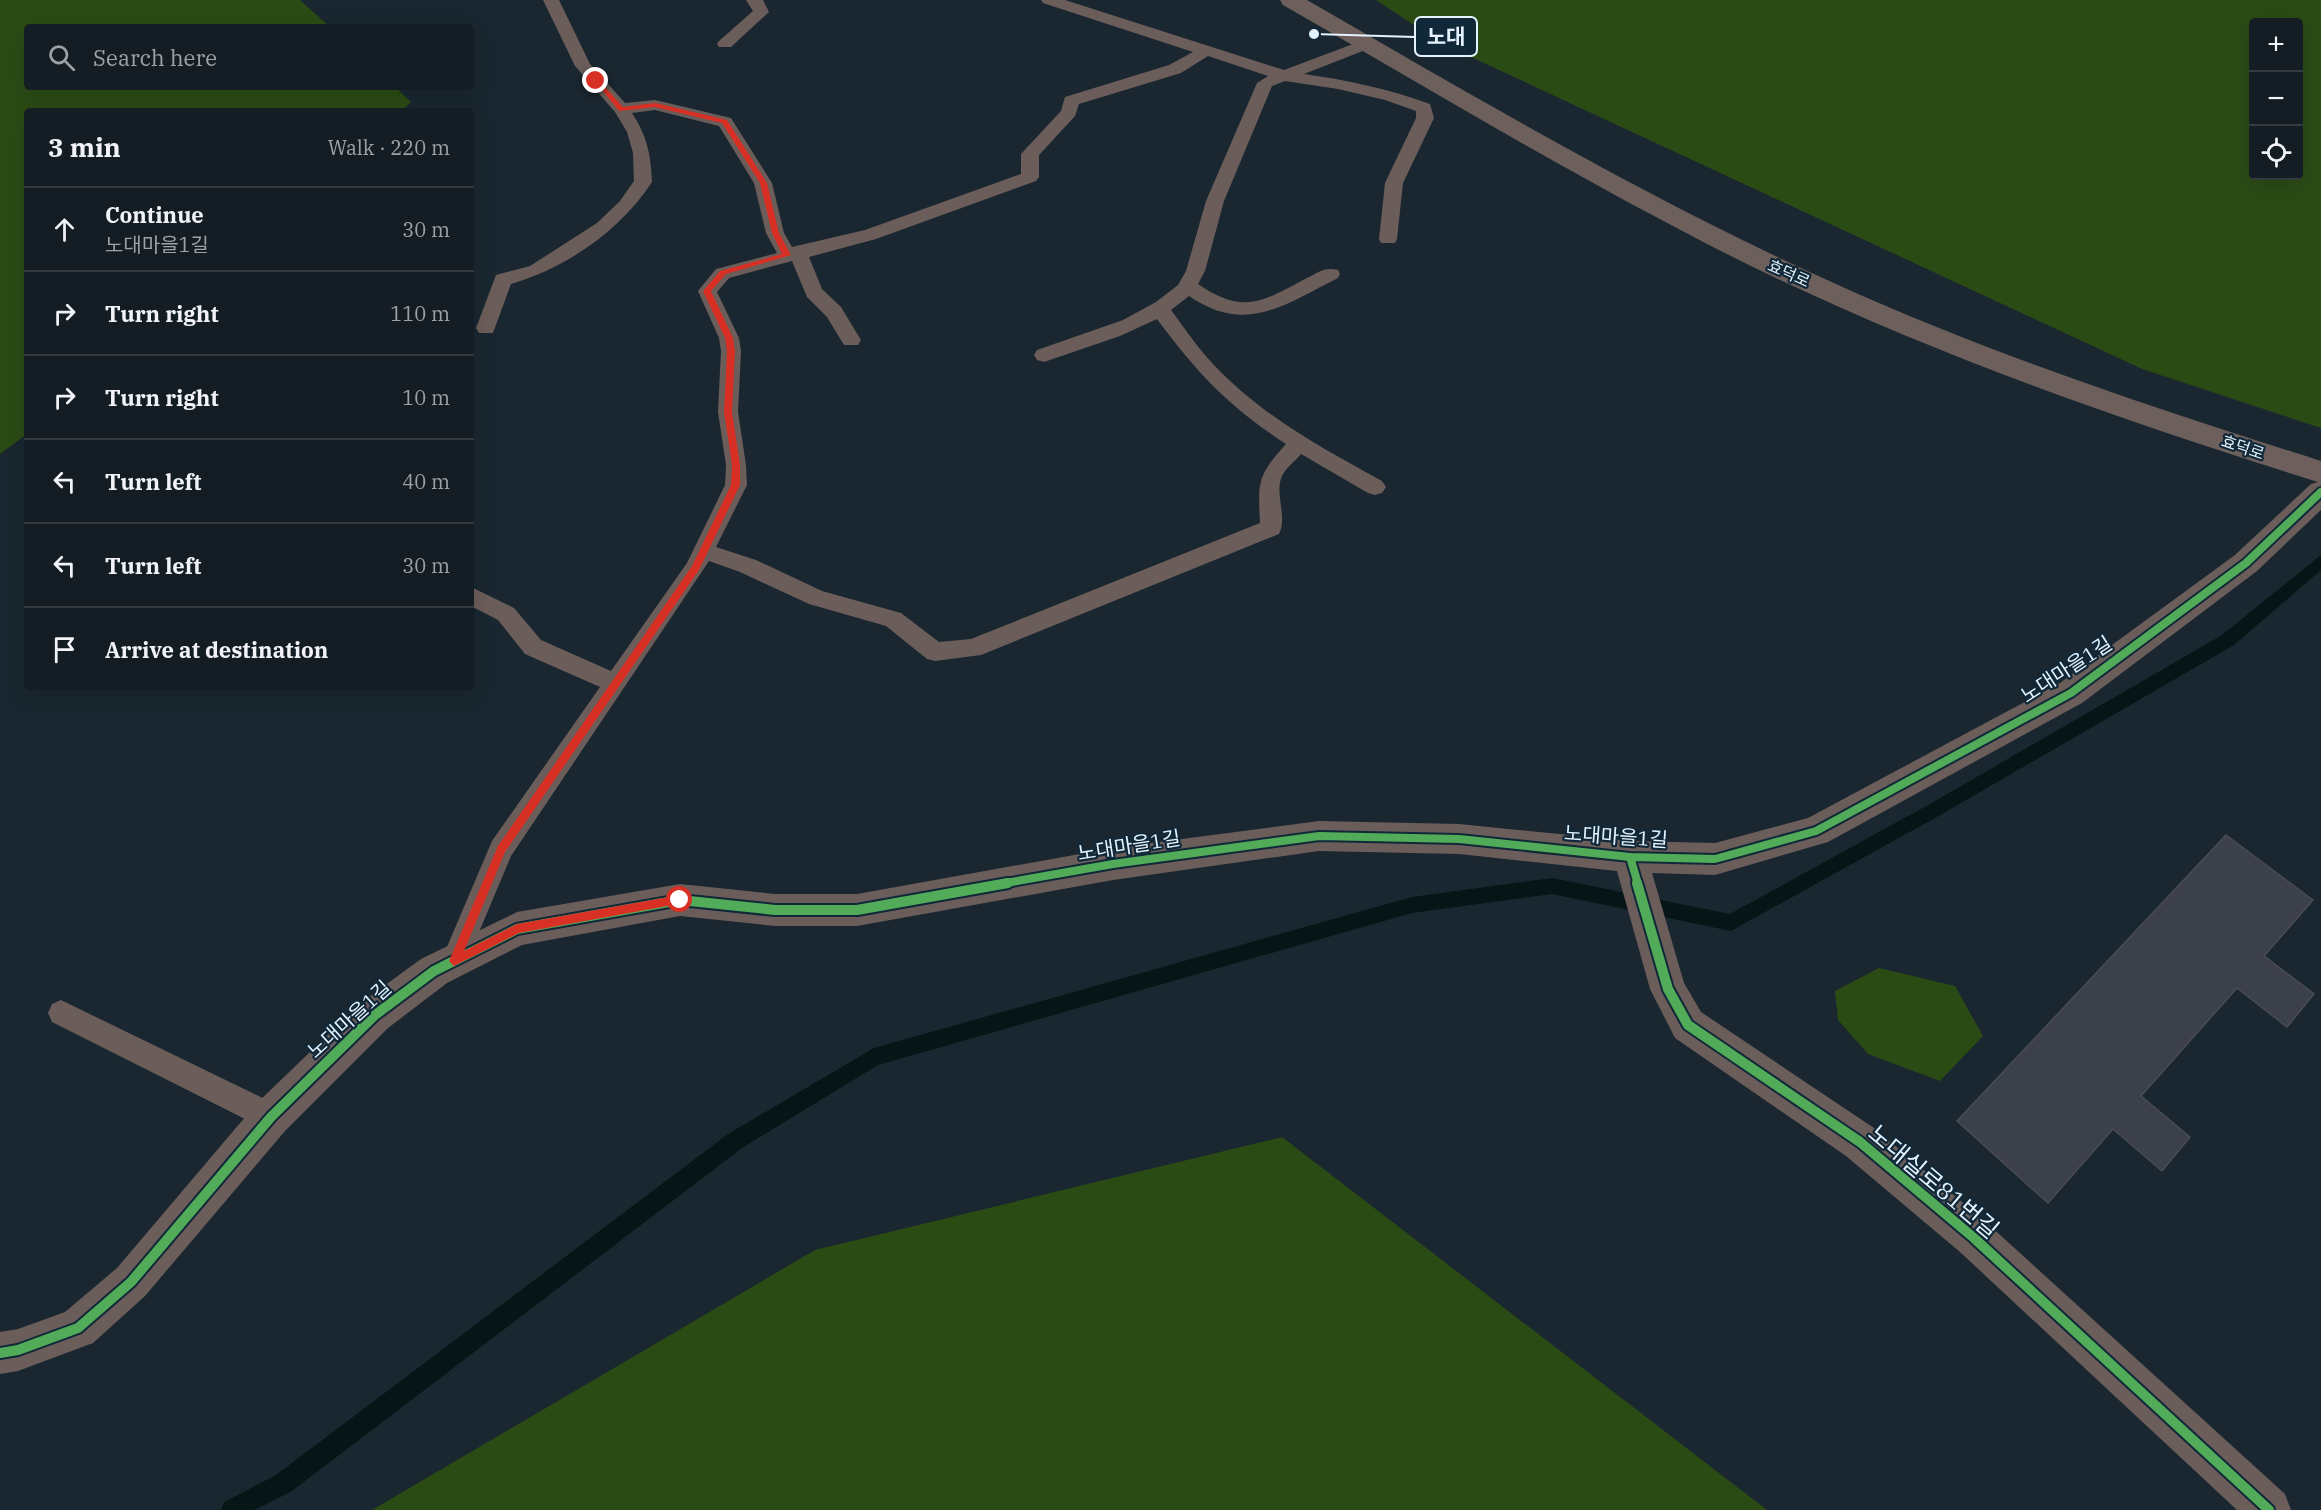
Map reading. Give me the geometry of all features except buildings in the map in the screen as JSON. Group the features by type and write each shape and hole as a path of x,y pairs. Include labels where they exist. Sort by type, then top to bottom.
{"main road":[{"name":"효덕로","path":"1291,0 1605,178 1761,260 1903,324 2008,366 2321,472"}],"street":[{"name":"노대마을1길","path":"0,1353 18,1350 78,1328 131,1282 271,1117 375,1015 434,971 517,929 626,907 680,900 775,910 857,910 1113,864 1319,836 1459,839 1630,857 1715,859 1816,831 2071,693 2246,563 2321,492"},
{"name":"노대실로81번길","path":"1630,857 1668,989 1688,1025 1860,1142 1974,1239 2269,1510"}],"lane":[{"path":"486,328 503,280 547,264 603,227 638,191 643,182 642,153 636,132 621,109 583,66 551,0"},
{"path":"725,44 761,12 762,8 754,0"},
{"path":"1056,0 1285,76 1320,81 1409,102 1424,108 1425,118 1394,183 1388,239"},
{"path":"1044,355 1126,327 1177,297 1188,286 1198,265 1208,219 1265,83 1367,44"},
{"path":"454,961 501,849 695,568 736,485 736,465 728,412 731,351 729,338 707,291 723,273 870,234 1030,177 1030,154 1069,112 1071,101 1175,69 1207,50"},
{"path":"621,109 655,105 725,122 763,183 775,233 792,254 814,292 834,312 851,340"},
{"path":"1188,286 1218,305 1238,310 1271,303 1331,274"},
{"path":"1159,308 1214,378 1246,405 1330,463 1375,487"},
{"path":"704,551 748,566 817,598 893,619 935,652 973,648 1271,528 1269,492 1272,472 1299,442"},
{"path":"474,598 506,614 534,647 615,683"},
{"path":"61,1013 271,1117"}],"green space":[{"path":"0,0 300,0 327,24 24,24 24,90 398,90 411,102 405,108 24,108 24,436 0,454"},
{"path":"1376,0 2321,0 2321,428 2142,369 1443,44"},
{"path":"1879,968 1955,986 1983,1036 1940,1081 1868,1054 1838,1020 1835,991"},
{"path":"1282,1137 1767,1510 372,1510 815,1250"}],"waterway":[{"path":"232,1510 284,1483 735,1141 874,1057 1412,905 1552,886 1731,923 1936,809 2228,640 2321,561"}],"cycle path":[{"path":"0,1353 18,1350 78,1328 131,1282 271,1117 375,1015 434,971 517,929 680,900 775,910 857,910 1113,864 1319,836 1459,839 1630,857 1715,859 1816,831 2071,693 2246,563 2321,492"},
{"path":"1630,857 1668,989 1688,1025 1860,1142 1974,1238 2269,1510"}],"place":[{"name":"노대","path":"1314,34"}],"route":[{"path":"596,81 621,109 639,105 655,105 725,122 734,133 753,170 763,183 775,233 787,255 723,273 707,291 729,338 731,351 728,412 736,465 736,485 695,568 501,849 454,961 517,929 626,907 680,900"}]}
